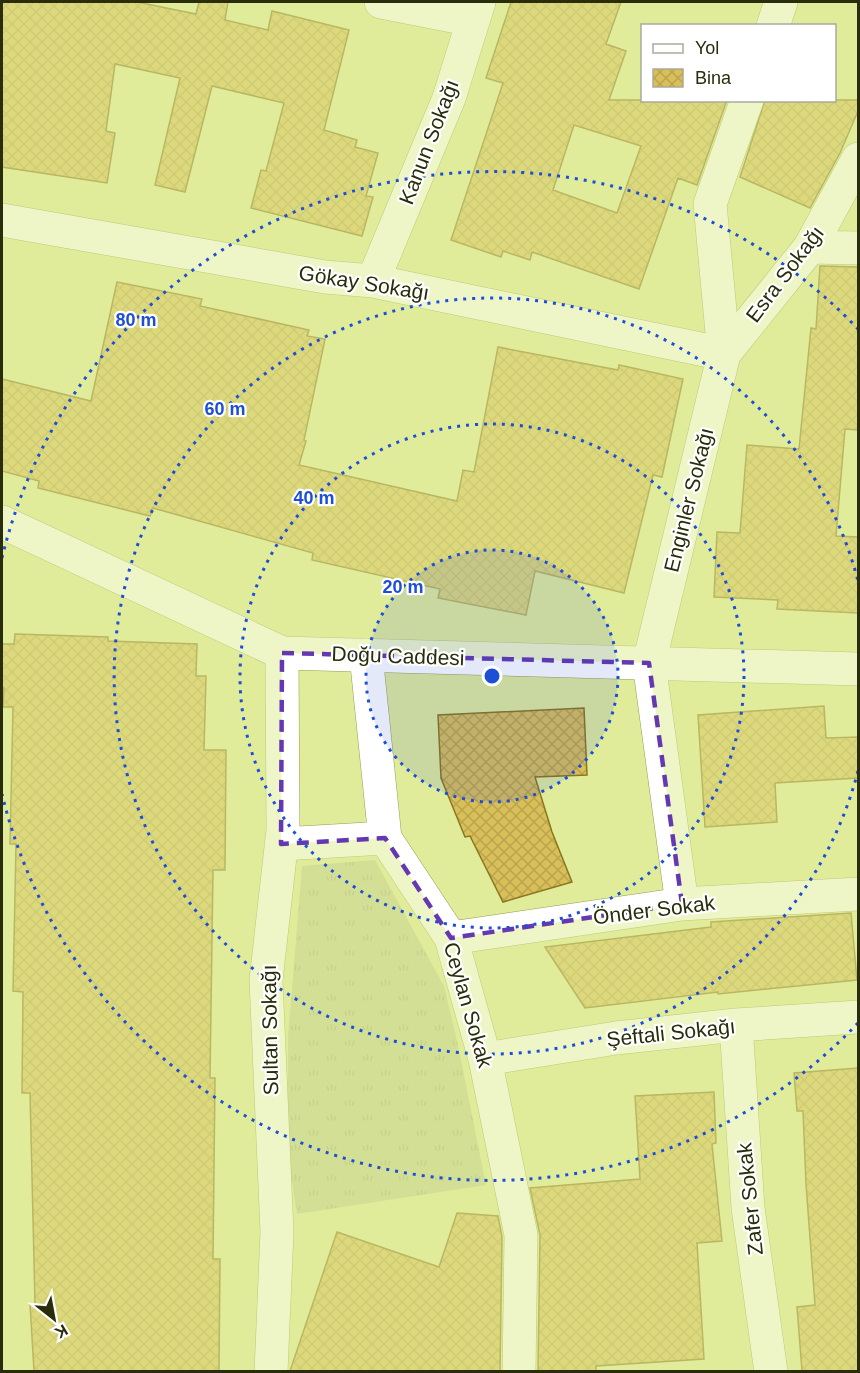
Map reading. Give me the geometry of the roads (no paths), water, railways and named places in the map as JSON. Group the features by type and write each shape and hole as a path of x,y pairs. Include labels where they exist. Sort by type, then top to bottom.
{"street":[{"path":"381,2 476,11"},
{"path":"774,24 781,2"},
{"name":"Kanun Sokağı","path":"374,281 449,98 476,11"},
{"name":"Enginler Sokağı","path":"682,904 650,663 724,354 710,204 746,102"},
{"name":"Esra Sokağı","path":"724,354 810,247 858,159"},
{"name":"Gökay Sokağı","path":"2,220 325,277 374,281 724,354"},
{"path":"810,247 858,248"},
{"name":"Doğu Caddesi","path":"2,522 282,653 858,669"},
{"name":"Sultan Sokağı","path":"271,1371 277,1232 266,980 283,830 282,653"},
{"name":"Ceylan Sokak","path":"366,655 385,838 451,938 485,1059 521,1235 519,1371"},
{"path":"281,844 385,838"},
{"name":"Önder Sokak","path":"451,938 682,904 858,894"},
{"name":"Şeftali Sokağı","path":"485,1059 616,1038 736,1025 858,1017"},
{"name":"Zafer Sokak","path":"736,1025 748,1208 771,1371"}]}
